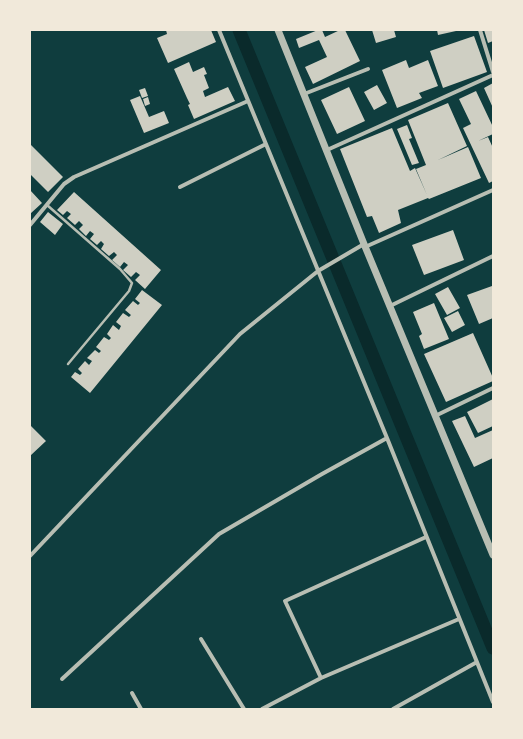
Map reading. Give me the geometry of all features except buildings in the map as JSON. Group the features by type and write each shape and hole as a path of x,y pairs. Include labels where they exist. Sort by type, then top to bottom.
{"street":[{"path":"220,30 493,702"},
{"path":"278,30 493,555"},
{"path":"327,150 493,73 480,30"},
{"path":"304,94 368,69"},
{"path":"30,226 64,184 74,177 248,101"},
{"path":"180,187 266,144"},
{"path":"30,556 240,334 318,271 365,245 493,190"},
{"path":"390,306 493,256"},
{"path":"435,416 493,388"},
{"path":"62,679 219,534 387,438"},
{"path":"321,678 285,600 426,537"},
{"path":"262,709 321,678 459,619"},
{"path":"201,639 244,709"},
{"path":"393,709 477,662"},
{"path":"132,693 141,709"}],"lane":[{"path":"47,205 115,264 132,283 129,291 68,364"}],"waterway":[{"path":"239,30 493,648"}]}
